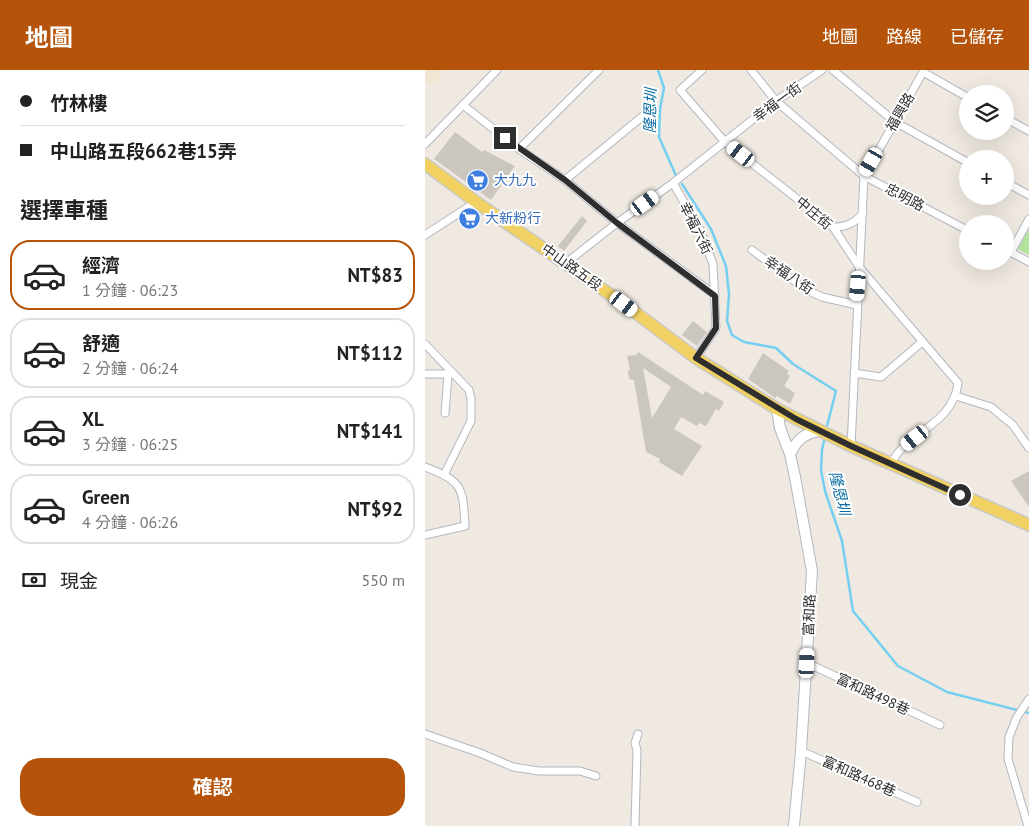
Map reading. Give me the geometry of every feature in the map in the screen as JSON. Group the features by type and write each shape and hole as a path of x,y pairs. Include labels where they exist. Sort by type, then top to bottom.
{"main road":[{"name":"中山路五段","path":"425,164 475,202 624,304 696,358 777,409 851,446"},
{"path":"851,446 1029,525"}],"street":[{"path":"425,144 497,70"},
{"path":"519,148 599,70"},
{"name":"中庄街","path":"702,70 680,90 725,142 833,227 860,268 958,383 956,396"},
{"name":"忠明路","path":"751,70 776,101 864,176 959,226"},
{"name":"幸福一街","path":"566,263 673,183 776,101 822,70"},
{"path":"833,70 895,122 959,158"},
{"name":"福興路","path":"851,446 864,176 923,72 959,92"},
{"path":"463,105 565,180 617,223 715,296"},
{"path":"565,180 649,110"},
{"path":"1014,123 1029,131"},
{"name":"幸福六街","path":"673,183 700,230 713,264 716,328 696,358"},
{"path":"1014,187 1029,195"},
{"path":"425,235 475,202"},
{"path":"833,227 841,227 855,222 863,213"},
{"path":"1014,242 1029,219"},
{"name":"幸福八街","path":"752,250 805,289 822,297 857,305"},
{"path":"1014,254 1029,262"},
{"path":"854,372 881,377 923,342"},
{"path":"425,344 451,374 469,390 471,399 471,421 444,475"},
{"path":"425,374 451,374"},
{"path":"445,413 451,374"},
{"path":"891,464 895,455 936,421 956,396 991,407 1013,425 1029,448"},
{"name":"富和路","path":"777,409 780,428 790,454 804,520 812,572 801,751 794,826"},
{"path":"790,454 800,438 808,433 820,431"},
{"path":"425,467 444,475 459,486 463,496 465,526 425,536"},
{"name":"富和路498巷","path":"807,663 940,725"},
{"path":"1028,700 1017,717 1009,737 1008,759 1028,826"},
{"path":"425,734 481,753 513,767 539,771 580,771 596,776"},
{"path":"635,826 637,750 635,743 638,734"},
{"name":"富和路468巷","path":"801,751 917,802"}],"shaded area":[{"path":"425,70 443,70 435,83 425,83"}],"green space":[{"path":"1029,229 1029,255 1018,249"}],"building":[{"path":"455,132 482,152 484,150 515,166 491,200 434,159"},
{"path":"582,216 587,221 564,251 558,246"},
{"path":"693,321 707,332 697,346 682,335"},
{"path":"638,352 703,395 705,391 724,402 719,411 716,409 706,426 699,423 697,426 681,417 674,429 702,446 682,476 659,462 660,459 646,452 634,380 629,379 628,370 630,370 627,356 636,355","holes":["643,368 671,387 652,418"]},
{"path":"763,353 789,371 787,374 790,376 784,386 795,393 790,404 777,396 775,398 748,379"},
{"path":"1029,471 1029,507 1011,481"}],"waterway":[{"name":"隆恩圳","path":"658,70 664,88 660,109 659,137 677,178"},
{"name":"隆恩圳","path":"682,184 711,229 726,266 729,294 727,321 732,335 744,342 776,348 793,364 836,391 826,430"},
{"name":"隆恩圳","path":"825,436 821,470 825,491 842,541 853,611 898,666 947,692 1029,713"}],"place":[{"name":"大九九","path":"478,180"},
{"name":"大新粉行","path":"469,218"}],"route":[{"path":"505,138 565,180 617,223 715,296 716,328 696,358 777,409 819,431 960,495"}]}
